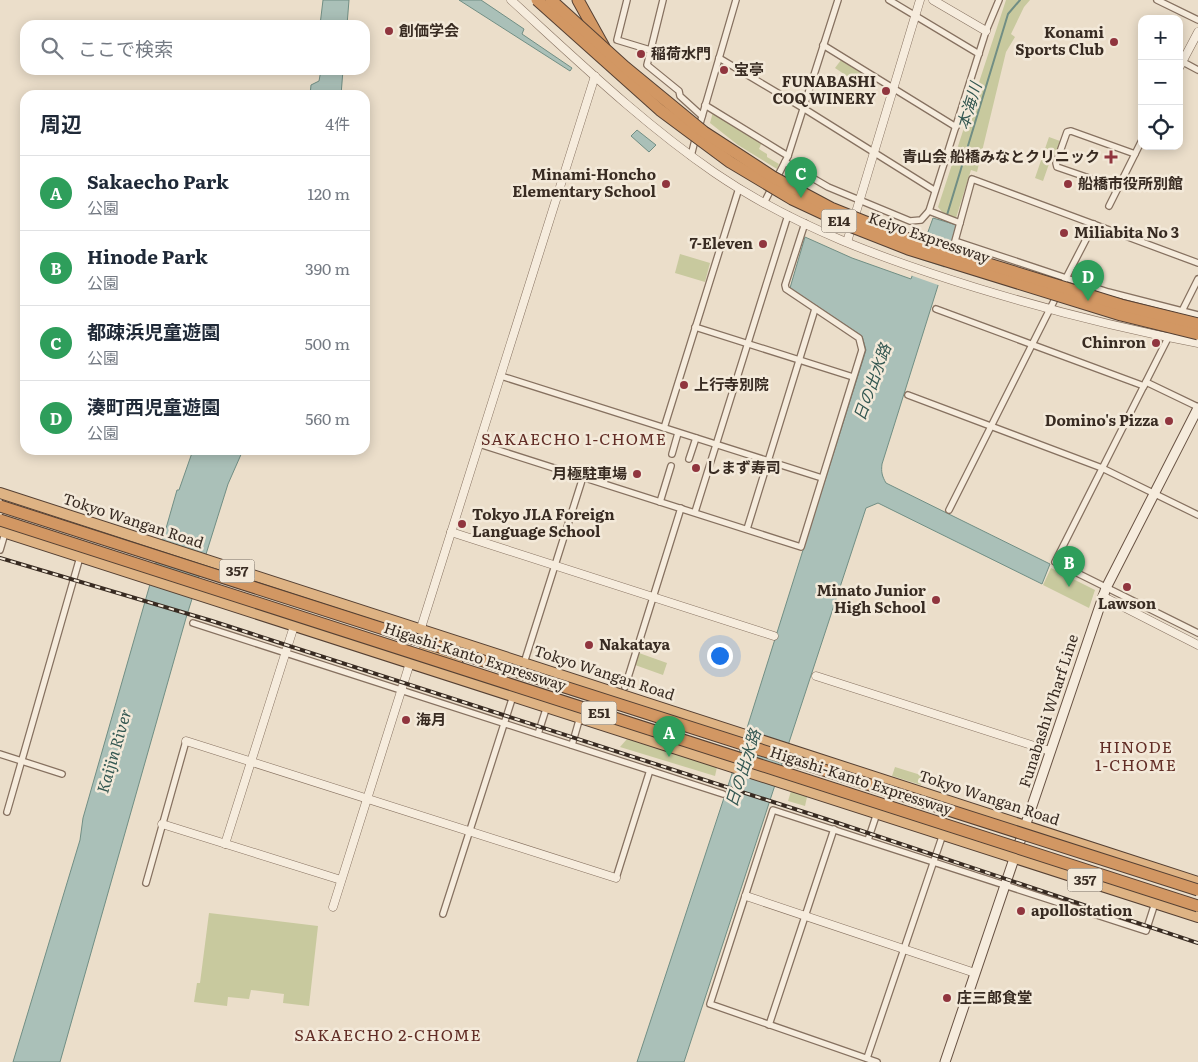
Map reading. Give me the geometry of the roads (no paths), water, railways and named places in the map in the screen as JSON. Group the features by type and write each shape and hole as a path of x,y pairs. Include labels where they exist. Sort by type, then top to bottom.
{"highway":[{"name":"Keiyo Expressway","path":"538,0 660,110 730,162 792,199 908,249 1112,312 1198,334"},
{"name":"Keiyo Expressway","path":"552,0 605,49 704,132 773,177 830,208 911,240 1121,305 1198,324"},
{"path":"578,0 605,49"},
{"name":"357","path":"0,488 96,519 139,535 148,542"},
{"name":"Tokyo Wangan Road","path":"0,493 1198,882"},
{"name":"Higashi-Kanto Expressway","path":"0,506 1198,890"},
{"name":"Higashi-Kanto Expressway","path":"0,520 1198,906"},
{"name":"357","path":"2,530 64,548 76,555 294,626 1198,916"},
{"path":"312,594 320,603 338,612 338,620 341,624 405,647 410,663"},
{"path":"420,630 421,642 424,648 455,658 462,674 498,687 500,691"}],"main road":[{"name":"Funabashi Wharf Line","path":"945,1062 1104,592 1198,408"}],"street":[{"path":"511,0 638,114 691,156 739,188 788,215 847,242 912,268 943,278 1049,310 1168,338 1198,343"},
{"path":"627,0 617,40 650,50"},
{"path":"662,0 648,66 679,91 680,96 702,116"},
{"path":"691,156 736,0"},
{"path":"764,203 788,156 838,0"},
{"path":"889,0 979,54"},
{"path":"847,242 920,0"},
{"path":"933,0 986,31"},
{"path":"785,162 828,187 860,201 916,222 921,220 928,211 986,31 999,0"},
{"path":"1157,0 1198,20"},
{"path":"1183,61 1198,32"},
{"path":"824,45 956,127"},
{"path":"719,58 804,108 934,190"},
{"path":"1183,66 1198,70"},
{"path":"333,907 595,76"},
{"path":"706,105 788,156"},
{"path":"1118,188 1057,167 1056,164 1068,132 1071,131 1135,154"},
{"path":"1109,206 1138,148"},
{"path":"1198,263 972,179 955,240 1108,292 1198,315"},
{"path":"664,428 739,188"},
{"path":"928,211 960,223"},
{"path":"695,512 788,215"},
{"path":"479,444 801,547 862,350 859,338 789,292 785,285 805,223"},
{"path":"949,510 1094,224"},
{"path":"1198,279 1055,562 1198,645"},
{"path":"747,529 815,309"},
{"path":"936,309 1145,384 1198,408"},
{"path":"695,327 853,377"},
{"path":"500,376 822,478"},
{"path":"908,395 1102,468 1198,515"},
{"path":"672,454 678,432"},
{"path":"689,459 696,438"},
{"path":"660,502 671,466"},
{"path":"524,663 583,477"},
{"path":"625,687 681,508"},
{"path":"0,550 2,530"},
{"path":"451,532 774,636"},
{"path":"7,812 76,555"},
{"path":"1104,592 1198,633"},
{"path":"193,623 723,794"},
{"path":"225,844 294,626"},
{"path":"816,676 1050,751"},
{"path":"443,914 514,696"},
{"path":"538,734 547,706"},
{"path":"572,744 580,717"},
{"path":"146,883 186,741 616,878 650,770"},
{"path":"0,754 62,774"},
{"path":"877,1062 710,1004 773,810 1146,931 1155,903"},
{"path":"868,840 877,813"},
{"path":"162,824 341,880"},
{"path":"769,1025 834,830"},
{"path":"867,1058 943,834"},
{"path":"746,896 975,973"}],"water":[{"path":"323,0 349,0 347,20 321,20"},
{"path":"459,0 481,0 524,29 522,34 572,68 570,71"},
{"path":"320,75 343,75 341,90 310,90 311,85 319,81"},
{"path":"637,130 656,145 649,152 631,136"},
{"name":"日の出水路","path":"933,218 957,225 882,464 883,476 886,483 1050,564 1042,584 878,503 866,508 684,1062 637,1062 747,728 866,350 862,336 790,288 805,237 852,258 911,279"},
{"name":"Kaijin River","path":"191,455 241,455 228,484 186,618 60,1062 13,1062 80,840 83,818 177,490 179,490"}],"waterway":[{"name":"本海川","path":"947,215 1008,14 1020,0"}],"railway":[{"path":"0,558 212,621 832,821 1198,943"}],"place":[{"name":"創価学会","path":"389,31"},
{"name":"Konami Sports Club","path":"1114,42"},
{"name":"稲荷水門","path":"641,54"},
{"name":"宝亭","path":"724,70"},
{"name":"FUNABASHI COQ WINERY","path":"886,91"},
{"name":"青山会 船橋みなとクリニック","path":"1111,157"},
{"name":"Minami-Honcho Elementary School","path":"666,184"},
{"name":"船橋市役所別館","path":"1068,184"},
{"name":"都疎浜児童遊園","path":"801,198"},
{"name":"Miliabita No 3","path":"1064,233"},
{"name":"7-Eleven","path":"763,244"},
{"name":"湊町西児童遊園","path":"1088,301"},
{"name":"Chinron","path":"1156,343"},
{"name":"上行寺別院","path":"684,385"},
{"name":"Domino's Pizza","path":"1169,421"},
{"name":"しまず寿司","path":"696,468"},
{"name":"月極駐車場","path":"637,474"},
{"name":"Tokyo JLA Foreign Language School","path":"462,524"},
{"name":"Hinode Park","path":"1069,587"},
{"name":"Lawson","path":"1127,587"},
{"name":"Minato Junior High School","path":"936,600"},
{"name":"Nakataya","path":"589,645"},
{"name":"海月","path":"406,720"},
{"name":"Sakaecho Park","path":"669,757"},
{"name":"apollostation","path":"1021,911"},
{"name":"庄三郎食堂","path":"947,998"}],"district":[{"name":"SAKAECHO 1-CHOME","path":"574,439"},
{"name":"HINODE 1-CHOME","path":"1136,756"},
{"name":"SAKAECHO 2-CHOME","path":"388,1035"}]}
